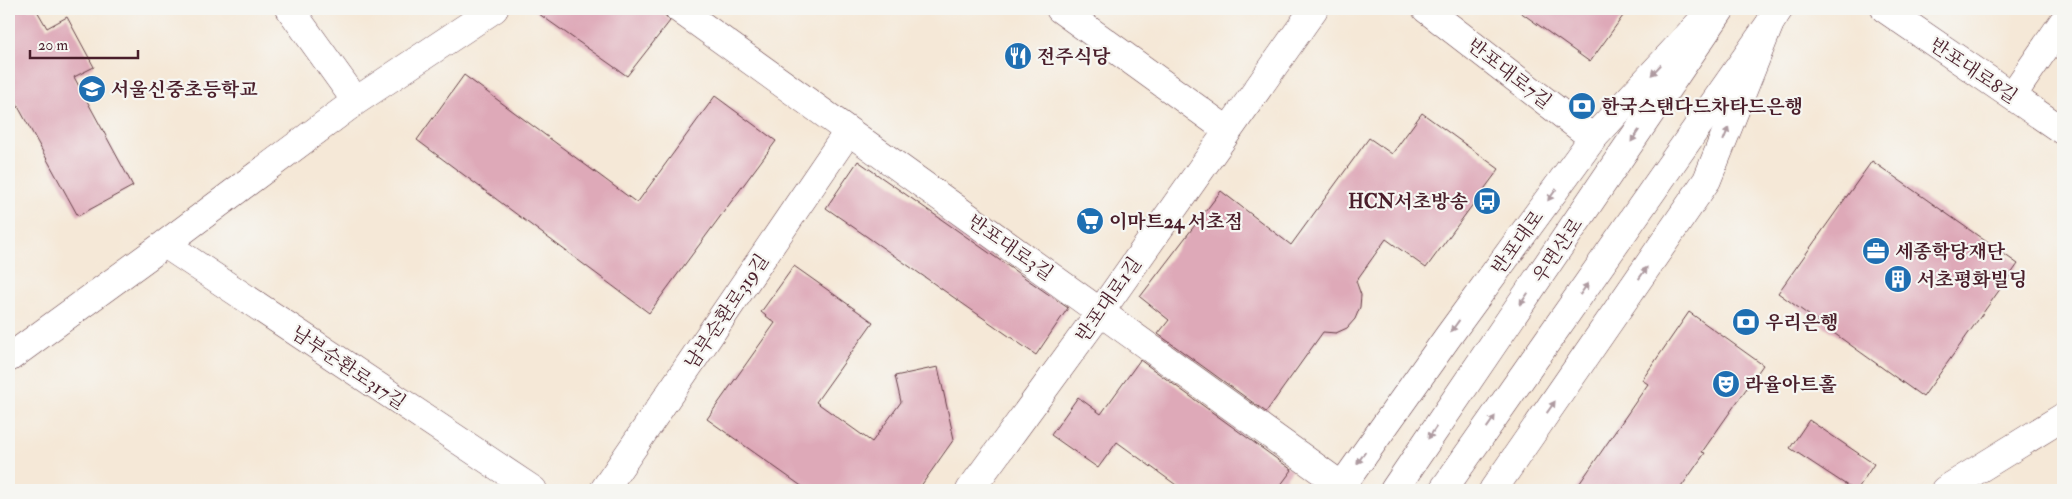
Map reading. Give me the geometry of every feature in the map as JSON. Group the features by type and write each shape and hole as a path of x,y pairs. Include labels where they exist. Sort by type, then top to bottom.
{"main road":[{"path":"290,9 356,101"},
{"path":"9,358 166,244 356,101 494,9"},
{"name":"반포대로3길","path":"679,9 1100,311 1340,488"},
{"path":"1060,9 1227,130"},
{"name":"반포대로1길","path":"970,490 1100,311 1314,9"},
{"name":"반포대로7길","path":"1426,9 1593,138"},
{"name":"반포대로","path":"1340,488 1593,138 1713,9"},
{"name":"우면산로","path":"1394,490 1721,9"},
{"name":"반포대로8길","path":"1885,9 2063,131"},
{"path":"1443,490 1775,16"},
{"path":"1493,490 1707,180 1775,16"},
{"path":"2012,96 2063,22"},
{"name":"남부순환로319길","path":"604,490 848,132"},
{"name":"남부순환로317길","path":"166,244 533,490"},
{"path":"1945,490 2063,417"}],"building":[{"path":"9,9 36,9 47,28 67,17 94,67 74,77 133,186 78,216 9,90"},
{"path":"532,9 655,9 665,15 670,21 627,76"},
{"path":"1516,9 1628,9 1590,62"},
{"path":"464,75 637,203 715,96 776,141 649,313 417,140"},
{"path":"1422,113 1499,169 1426,268 1386,239 1356,281 1361,295 1360,307 1355,319 1347,328 1336,333 1323,332 1266,412 1158,334 1169,320 1140,297 1221,191 1291,245 1369,138 1392,154"},
{"path":"858,161 1068,308 1036,355 826,208"},
{"name":"서초평화빌딩","path":"1872,161 2018,264 1923,397 1778,293"},
{"path":"794,266 873,322 816,402 872,442 901,402 895,376 938,367 954,439 918,490 807,490 707,419 775,323 761,312"},
{"path":"1689,312 1763,365 1702,452 1705,453 1679,490 1575,490 1648,384 1642,380"},
{"path":"1140,360 1292,470 1277,490 1183,490 1117,442 1098,468 1051,435 1078,397 1101,414"},
{"path":"1809,420 1874,464 1857,490 1854,490 1790,448"}],"place":[{"name":"전주식당","path":"1018,56"},
{"name":"서울신중초등학교","path":"92,89"},
{"name":"한국스탠다드차타드은행","path":"1582,106"},
{"name":"HCN서초방송","path":"1487,201"},
{"name":"이마트24 서초점","path":"1090,221"},
{"name":"세종학당재단","path":"1876,251"},
{"name":"서초평화빌딩","path":"1898,279"},
{"name":"우리은행","path":"1746,322"},
{"name":"라율아트홀","path":"1726,384"}]}
